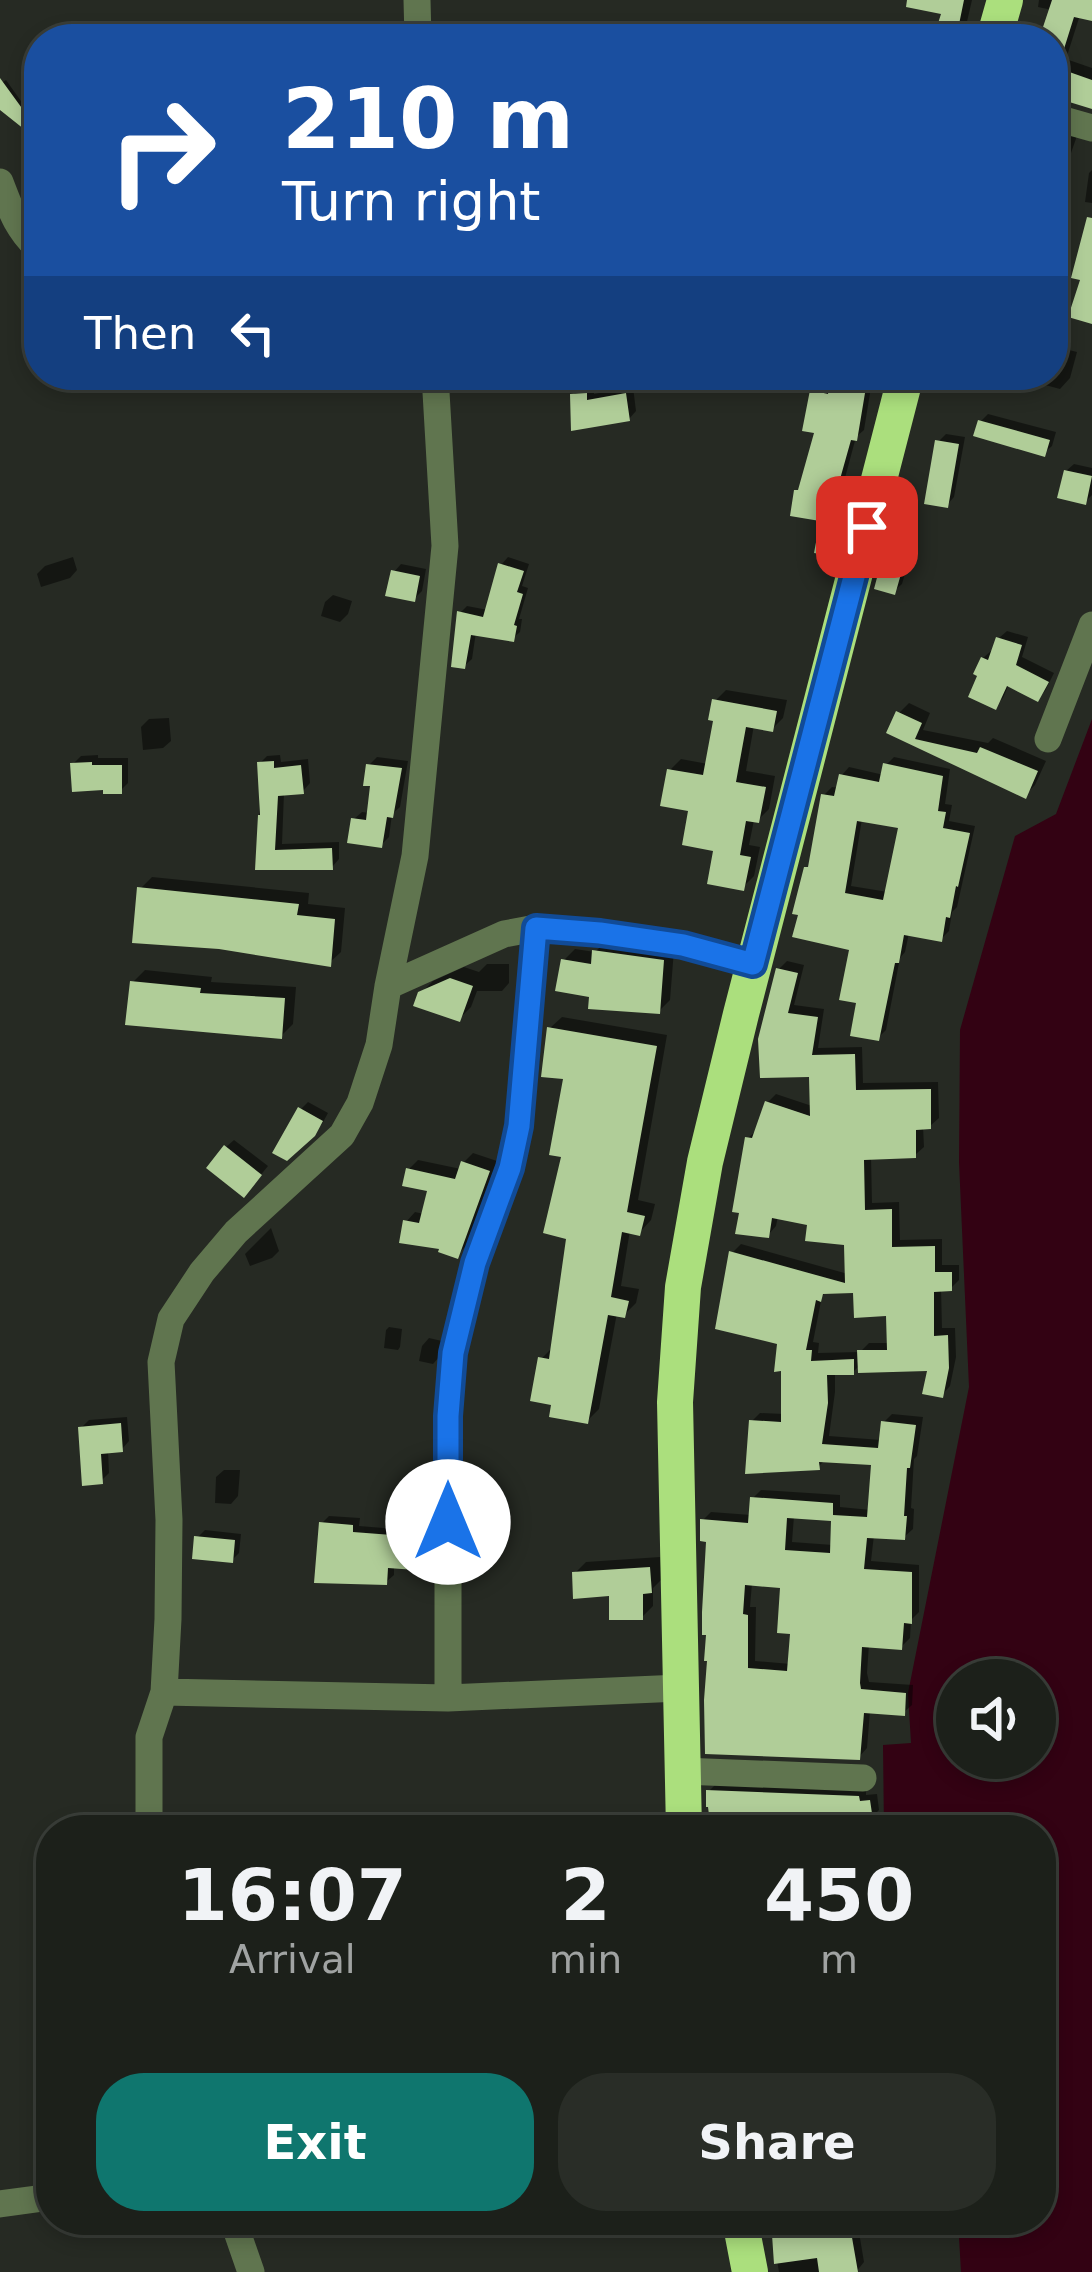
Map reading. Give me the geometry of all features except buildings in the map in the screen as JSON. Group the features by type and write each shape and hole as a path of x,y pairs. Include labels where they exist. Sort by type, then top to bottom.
{"highway":[{"path":"683,1815 675,1402 683,1287 705,1162 753,964 902,390"},
{"path":"743,2235 750,2272"}],"street":[{"path":"0,182 24,234"},
{"path":"148,1815 149,1737 164,1692 170,1520 161,1361 171,1319 202,1272 236,1232 343,1135 360,1103 379,1045 415,856 446,546 436,390"},
{"path":"1048,739 1092,625"},
{"path":"388,986 504,934 536,928 683,945 753,964"},
{"path":"448,1698 448,1416 453,1353 475,1263 510,1168 519,1126 536,928"},
{"path":"164,1692 448,1698 680,1688"},
{"path":"682,1771 862,1778"},
{"path":"0,2204 36,2199"},
{"path":"238,2235 251,2272"}],"shaded area":[{"path":"1092,719 1092,2272 961,2272 959,2235 1056,2235 1056,1815 884,1815 883,1745 911,1743 908,1693 969,1387 959,1162 960,1030 1015,836 1056,814"}],"route":[{"path":"448,1522 453,1353 475,1263 510,1168 519,1126 536,928 683,945 753,964 867,527"}]}
